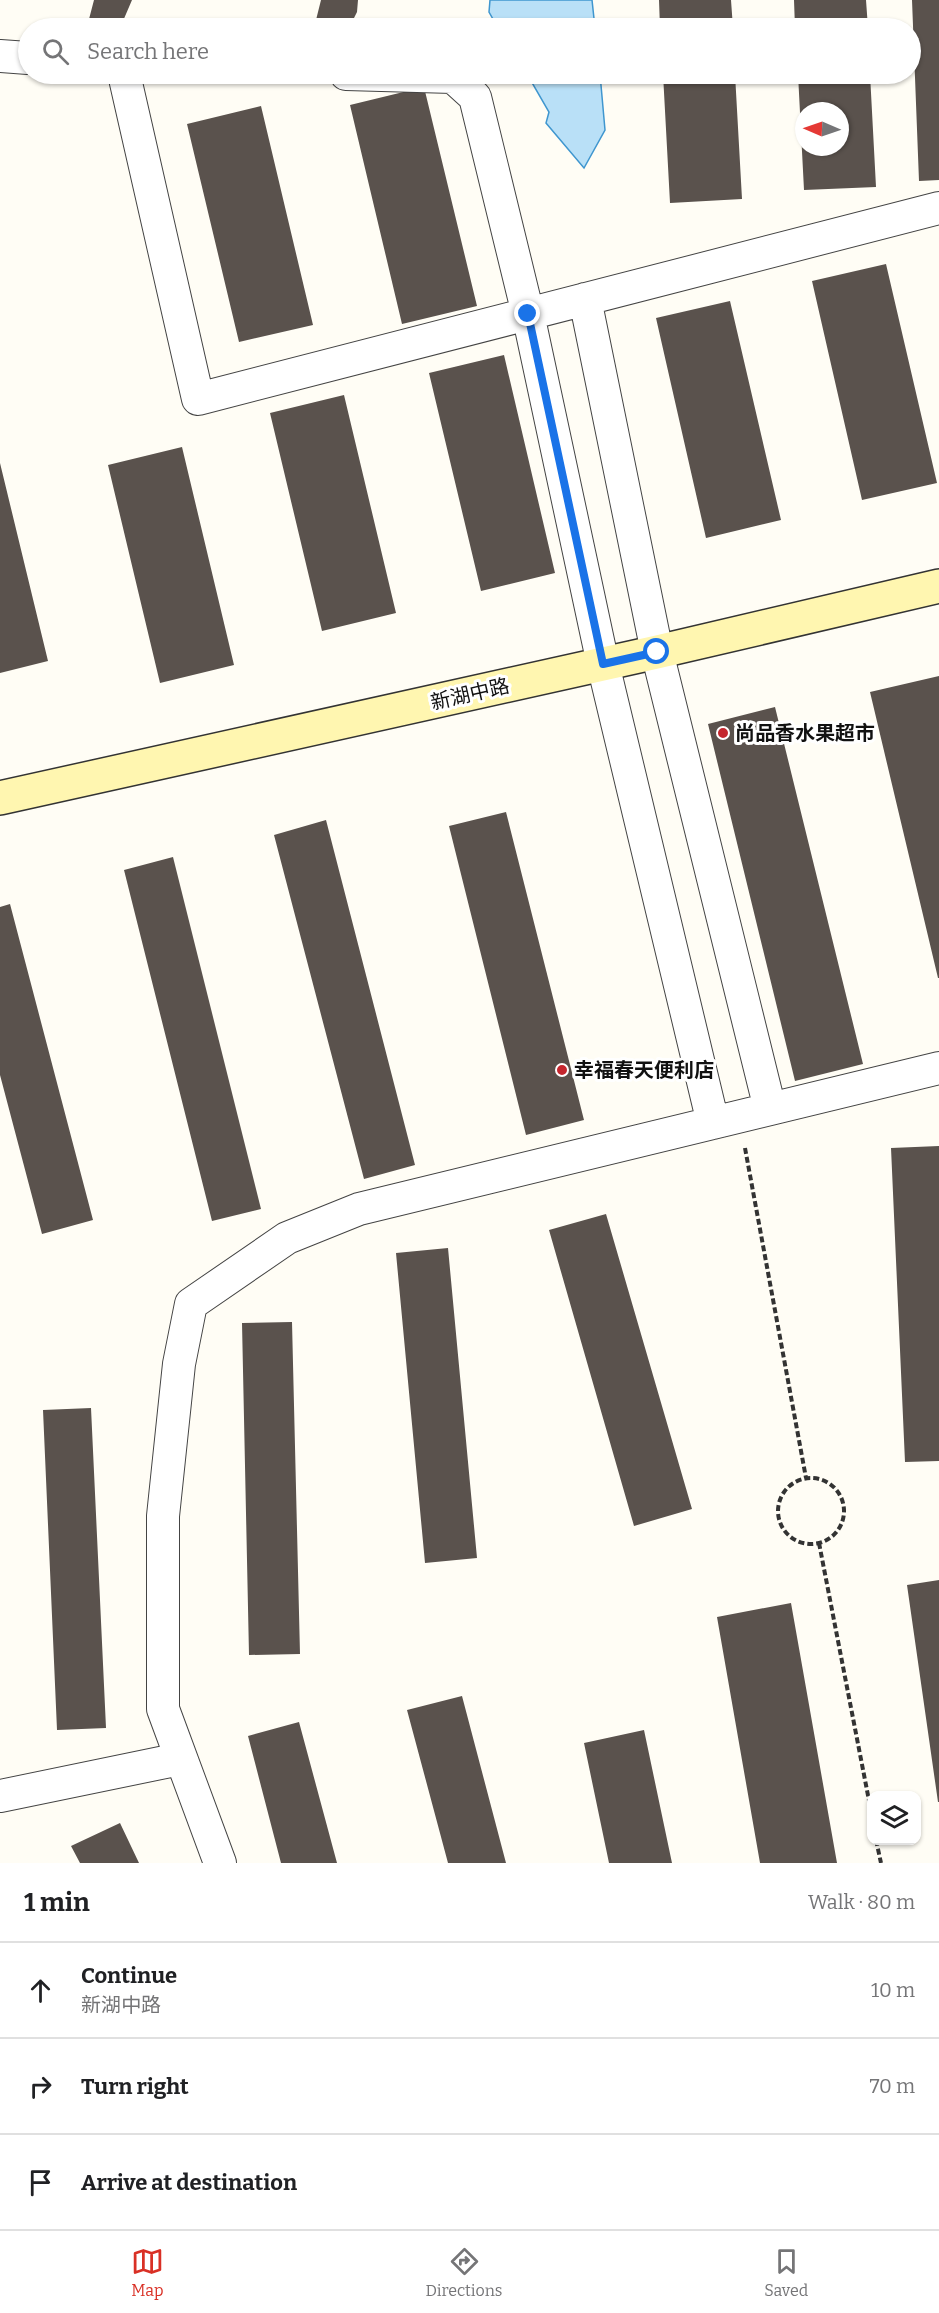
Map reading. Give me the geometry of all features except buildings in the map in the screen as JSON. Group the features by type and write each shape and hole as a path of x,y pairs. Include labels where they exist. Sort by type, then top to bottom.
{"street":[{"path":"0,56 18,57"},
{"path":"126,84 198,399 939,208"},
{"path":"461,84 475,97 528,314 604,669 726,1120"},
{"path":"585,299 658,657 770,1109"},
{"name":"新湖中路","path":"0,798 658,657 939,586"},
{"path":"658,657 939,593"},
{"path":"0,804 484,703 604,669"},
{"path":"220,1863 163,1709 163,1516 178,1364 191,1304 286,1238 359,1209 939,1068"},
{"path":"0,1796 180,1759"}],"path":[{"path":"726,1120 806,1478"},
{"path":"806,1478 817,1478 836,1489 844,1508 839,1529 831,1537 819,1543 811,1544 790,1537 779,1519 778,1508 781,1497 796,1481 806,1478"},
{"path":"819,1543 867,1791"},
{"path":"877,1845 881,1863"}],"water":[{"path":"490,0 592,0 594,18 492,18 489,12"},
{"path":"533,84 601,84 605,130 584,168 546,123 549,112"}],"place":[{"name":"尚品香水果超市","path":"723,733"},
{"name":"幸福春天便利店","path":"562,1070"}],"route":[{"path":"528,314 603,664 657,652"}]}
